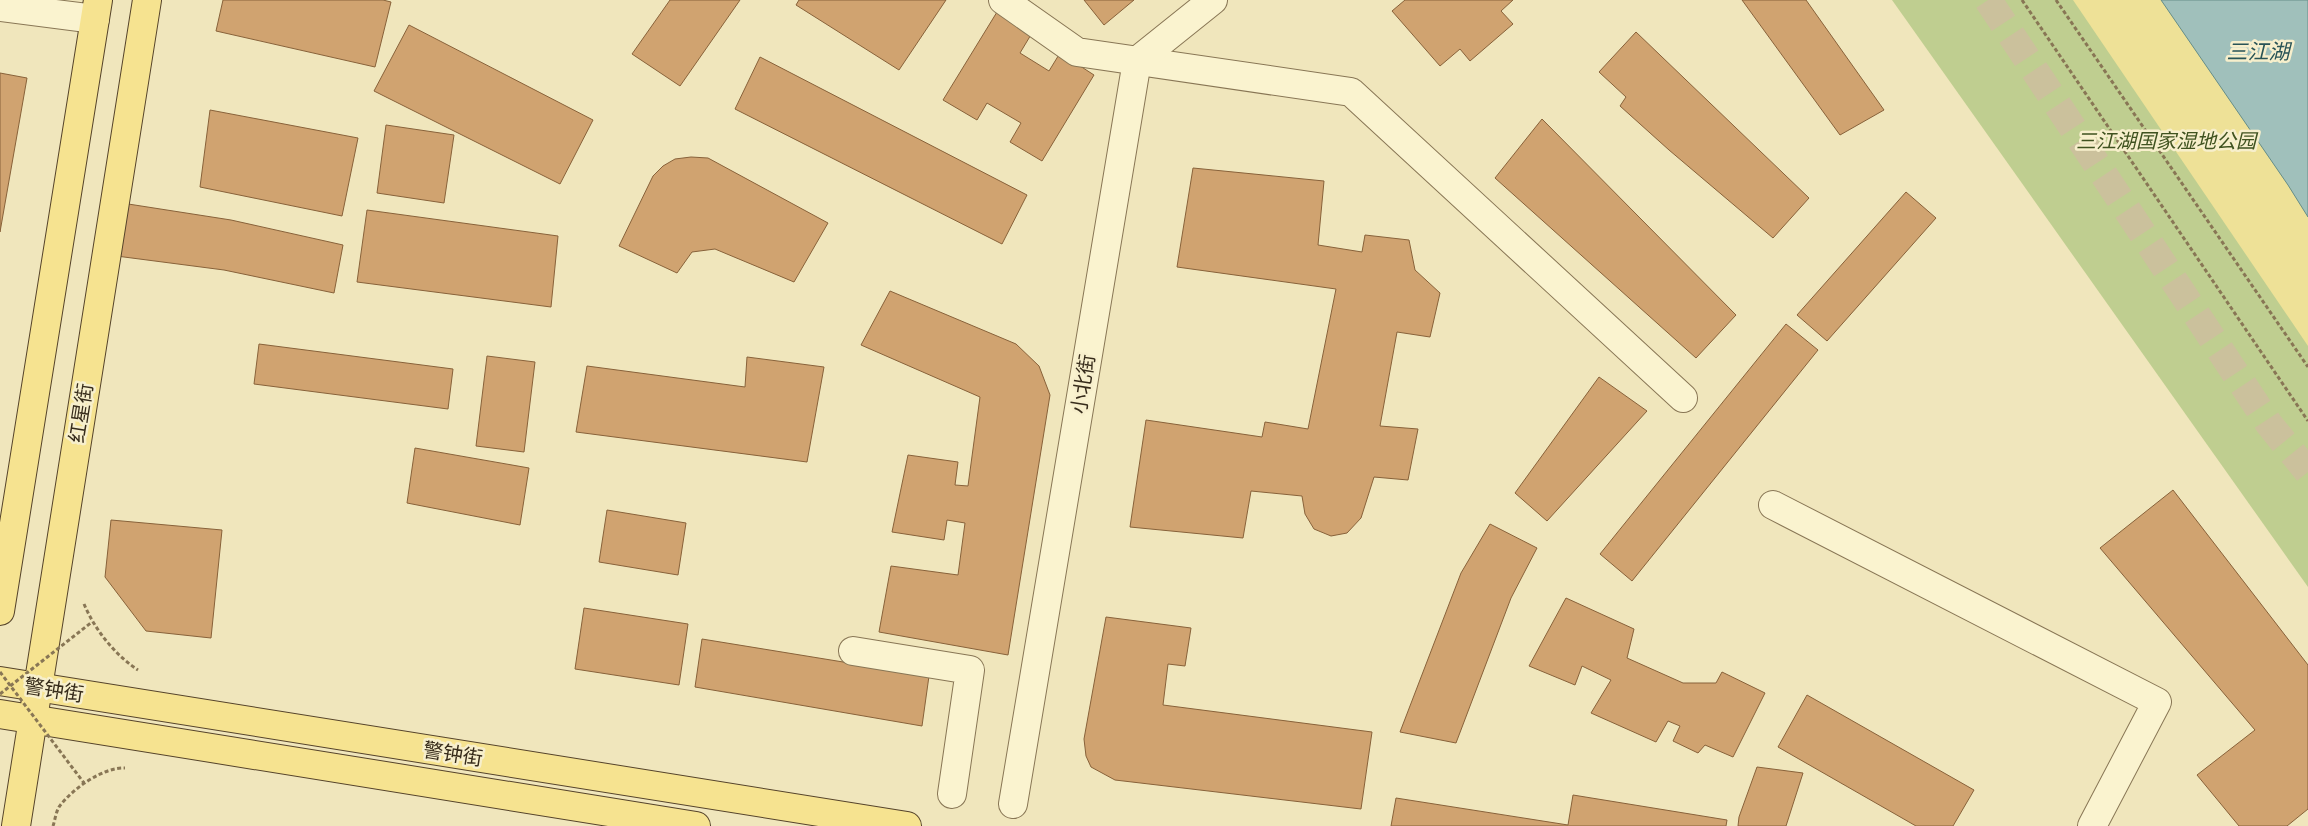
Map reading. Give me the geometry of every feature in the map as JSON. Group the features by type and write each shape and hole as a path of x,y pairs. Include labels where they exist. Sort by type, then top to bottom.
{"main road":[{"name":"红星街","path":"16,826 147,0"},
{"path":"0,611 96,10"},
{"name":"警钟街","path":"5,683 907,826"},
{"name":"警钟街","path":"0,714 696,826"}],"street":[{"path":"1003,0 1077,52 1351,92 1683,398"},
{"path":"1137,61 1213,0"},
{"path":"0,7 96,10"},
{"name":"小北街","path":"1013,804 1137,61"},
{"path":"1773,505 2157,702 2092,826"},
{"path":"853,651 970,670 952,794"}],"path":[{"path":"2022,0 2308,421"},
{"path":"2056,0 2308,367"},
{"path":"0,694 5,683 92,622 125,661 141,672"},
{"path":"0,672 5,683 84,782"},
{"path":"53,826 58,808 84,782 116,768 134,768"}],"green space":[{"name":"三江湖国家湿地公园","path":"1892,0 2308,0 2308,587"}],"sand":[{"path":"2073,0 2161,0 2288,185 2308,217 2308,346"}],"water":[{"name":"三江湖","path":"2161,0 2308,0 2308,217 2288,185"}],"building":[{"path":"223,0 383,0 391,2 375,67 216,31"},
{"path":"670,0 740,0 680,86 632,54"},
{"path":"799,0 946,0 899,70 796,5"},
{"path":"1084,0 1134,0 1104,25"},
{"path":"1405,0 1513,0 1501,11 1513,24 1470,61 1460,49 1440,66 1392,11"},
{"path":"1742,0 1806,0 1884,110 1840,135"},
{"path":"997,12 1032,33 1020,53 1049,71 1060,53 1094,75 1042,161 1010,142 1021,123 987,103 977,120 943,100"},
{"path":"409,25 593,120 560,184 374,91"},
{"path":"1636,32 1809,198 1773,238 1620,106 1626,97 1599,72"},
{"path":"760,57 1027,195 1002,244 735,109"},
{"path":"0,73 27,78 0,232"},
{"path":"210,110 358,138 342,216 200,187"},
{"path":"1542,119 1736,315 1696,358 1495,178"},
{"path":"386,125 454,135 444,203 377,193"},
{"path":"691,157 708,158 828,223 794,282 715,249 692,252 677,273 619,246 653,176 663,166 675,159"},
{"path":"1193,168 1324,181 1318,245 1362,252 1365,235 1409,240 1415,270 1440,293 1430,337 1397,332 1380,426 1418,429 1408,480 1374,477 1361,518 1347,533 1331,536 1314,529 1305,514 1302,496 1251,491 1243,538 1130,527 1146,420 1262,437 1265,422 1308,429 1336,289 1177,267"},
{"path":"1906,192 1936,218 1827,341 1797,315"},
{"path":"109,201 231,220 343,245 334,293 224,270 101,254"},
{"path":"367,210 558,236 551,307 357,282"},
{"path":"890,291 1016,344 1039,366 1050,395 1008,655 879,632 891,566 958,575 965,523 947,520 944,540 892,532 908,455 958,462 955,485 968,486 980,397 861,345"},
{"path":"1786,324 1818,350 1632,581 1600,554"},
{"path":"259,344 453,369 448,409 254,384"},
{"path":"487,356 535,362 524,452 476,446"},
{"path":"747,357 824,367 807,462 576,432 587,366 745,387"},
{"path":"1599,377 1647,411 1547,521 1515,493"},
{"path":"415,448 529,468 520,525 407,503"},
{"path":"2173,490 2308,665 2308,809 2287,826 2239,826 2197,775 2255,730 2100,548"},
{"path":"607,510 686,523 678,575 599,562"},
{"path":"111,520 222,530 211,638 146,631 105,577"},
{"path":"1490,524 1537,548 1511,598 1456,743 1400,732 1461,573"},
{"path":"1566,598 1634,629 1627,658 1683,683 1716,683 1722,672 1765,693 1733,757 1705,745 1698,753 1673,741 1680,726 1668,721 1656,742 1591,713 1611,680 1582,666 1575,685 1529,666"},
{"path":"584,608 688,624 679,685 575,669"},
{"path":"1106,617 1191,628 1185,666 1168,664 1163,705 1372,732 1361,809 1115,780 1091,767 1086,756 1084,739"},
{"path":"702,639 929,676 922,726 695,687"},
{"path":"1807,695 1974,790 1953,826 1916,826 1778,747"},
{"path":"1757,767 1803,773 1786,826 1738,826 1739,817"},
{"path":"1573,795 1727,820 1726,826 1391,826 1396,798 1568,825"}],"tunnel":[{"path":"1988,0 2269,424 2308,472"}]}
